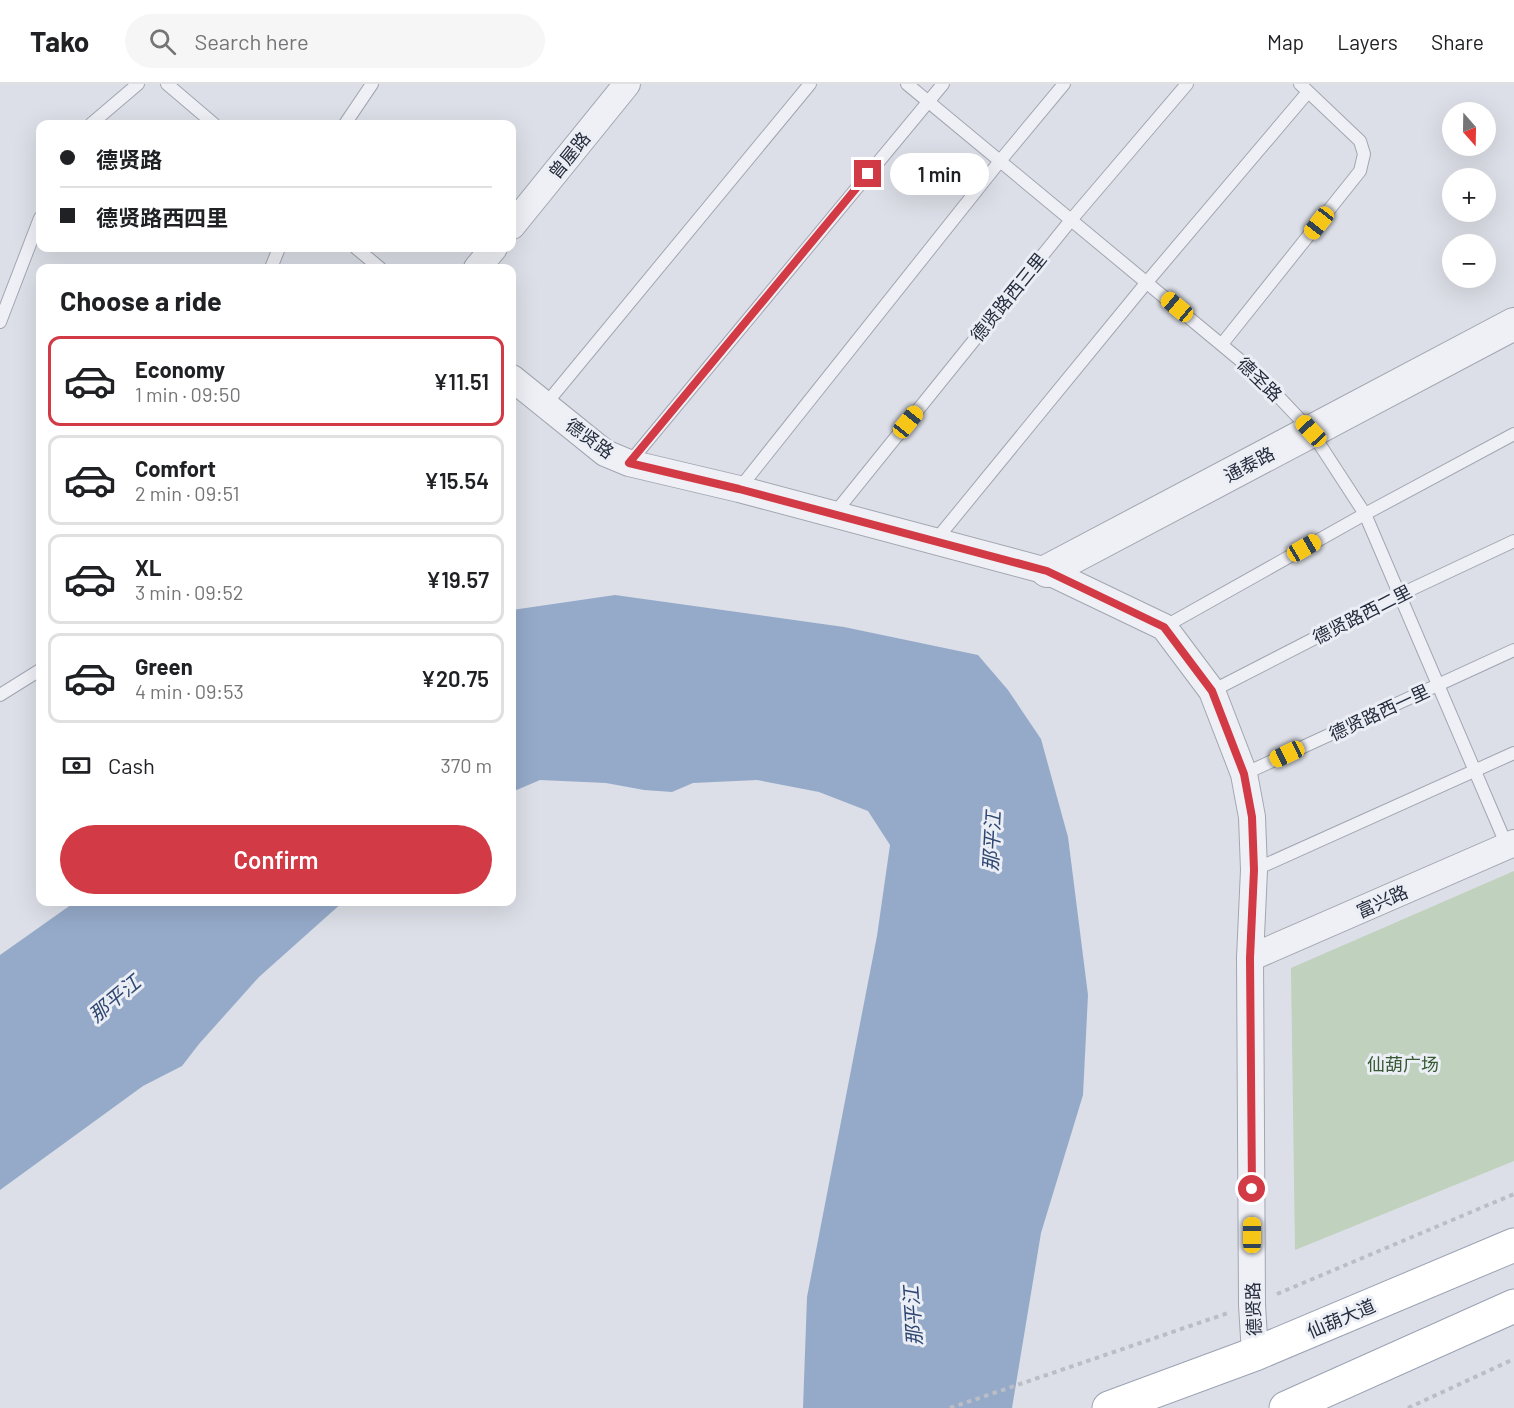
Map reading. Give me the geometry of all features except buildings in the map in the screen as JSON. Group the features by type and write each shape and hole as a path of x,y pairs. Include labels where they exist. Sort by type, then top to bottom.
{"main road":[{"name":"仙葫大道","path":"1109,1408 1255,1354 1514,1245"},
{"path":"1286,1408 1514,1306"}],"street":[{"name":"曾屋路","path":"516,221 627,84"},
{"path":"480,264 491,252"},
{"name":"通泰路","path":"1047,571 1514,324"},
{"name":"德贤路","path":"516,381 605,453 629,463 739,489 1047,571 1164,627 1212,691 1244,774 1252,817 1254,870 1250,958 1252,1305 1255,1354"},
{"name":"富兴路","path":"1250,958 1510,845"}],"lane":[{"path":"96,120 138,84"},
{"path":"167,84 209,120"},
{"path":"348,120 372,84"},
{"path":"545,405 810,84"},
{"name":"德圣路","path":"907,84 1222,344 1258,375 1311,431 1365,514 1474,770 1510,845"},
{"path":"629,463 943,84"},
{"path":"739,489 1064,84"},
{"name":"德贤路西三里","path":"834,514 1071,220 1187,84"},
{"path":"934,541 1304,88 1360,141 1364,154 1360,171 1222,344"},
{"path":"0,322 36,228"},
{"path":"361,252 375,264"},
{"path":"1164,627 1365,514 1514,434"},
{"name":"德贤路西二里","path":"1212,691 1399,595 1514,541"},
{"name":"德贤路西一里","path":"1244,774 1514,650"},
{"path":"0,695 36,672"},
{"path":"1254,870 1514,753"}],"path":[{"path":"950,1408 1252,1305 1514,1194"},
{"path":"1407,1408 1514,1359"}],"green space":[{"name":"仙葫广场","path":"1514,871 1514,1161 1295,1250 1291,968"}],"water":[{"name":"那平江","path":"615,595 844,627 978,655 1008,690 1041,739 1068,837 1088,995 1083,1095 1041,1233 1012,1408 803,1408 807,1297 877,936 890,845 868,811 819,792 757,780 693,783 672,792 644,790 606,783 540,780 516,790 516,609"},
{"name":"那平江","path":"69,906 339,906 259,977 182,1066 143,1086 0,1190 0,955"}],"route":[{"path":"868,174 629,463 739,489 1047,571 1164,627 1212,691 1244,774 1252,817 1254,870 1250,958 1252,1189"}]}
